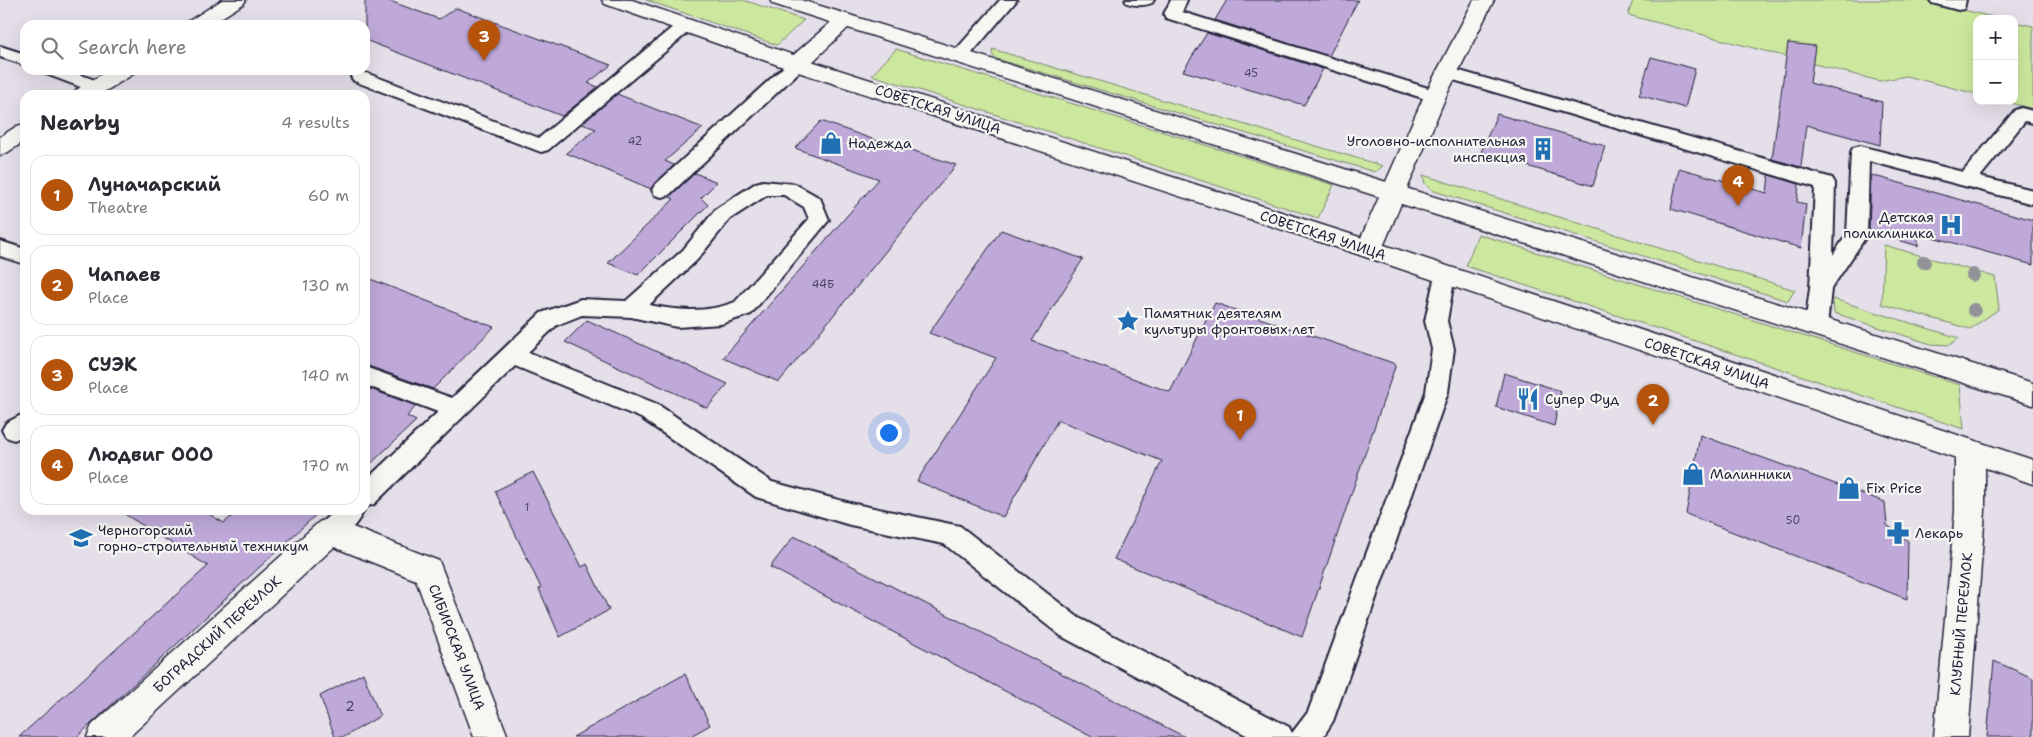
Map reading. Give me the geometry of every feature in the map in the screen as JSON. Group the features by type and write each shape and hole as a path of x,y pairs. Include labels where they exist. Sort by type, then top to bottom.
{"main road":[{"path":"204,20 236,0"},
{"name":"СОВЕТСКАЯ УЛИЦА","path":"612,0 797,64 1369,249 2033,472"},
{"path":"780,0 2033,394"},
{"path":"1369,249 1446,72 1484,0"},
{"path":"797,64 845,20"},
{"path":"92,90 116,75"},
{"path":"0,146 20,134"},
{"name":"КЛУБНЫЙ ПЕРЕУЛОК","path":"1951,737 1970,511 1970,451"},
{"name":"БОГРАДСКИЙ ПЕРЕУЛОК","path":"104,737 341,520"},
{"name":"СИБИРСКАЯ УЛИЦА","path":"341,520 428,571 491,737"}],"lane":[{"path":"960,56 1009,0"},
{"path":"1133,0 1146,0"},
{"path":"1179,0 1172,14 1435,96"},
{"path":"1938,0 1958,4 1958,0"},
{"path":"360,77 541,146 686,25"},
{"path":"0,51 20,58"},
{"path":"662,190 797,64"},
{"path":"1446,72 1825,183 1821,288 1816,326"},
{"path":"61,75 88,90"},
{"path":"1968,179 2021,114 2033,117"},
{"path":"1821,288 1857,235 1860,152 2033,197"},
{"path":"370,492 549,319 581,307 631,309 677,319 721,316 743,308 818,220 813,203 788,190 764,188 723,214 690,255 631,309"},
{"path":"0,248 20,255"},
{"path":"1304,737 1319,721 1437,392 1443,349 1436,321 1445,275"},
{"path":"512,355 649,411 766,490 850,514 951,534 1070,627 1279,737"},
{"path":"370,378 457,409"}],"green space":[{"path":"646,0 743,0 804,20 777,45"},
{"path":"1633,0 1922,0 1984,15 1973,15 1973,93 1906,76 1879,81 1628,15"},
{"path":"2018,23 2033,26 2033,109 2018,105"},
{"path":"896,49 1334,185 1318,218 872,75"},
{"path":"992,49 1383,166 1375,172 997,59 993,56"},
{"path":"1423,175 1795,290 1788,301 1434,191 1425,184"},
{"path":"1478,234 1960,385 1964,429 1466,266"},
{"path":"1884,245 1995,277 1999,309 1970,329 1882,304"},
{"path":"1833,299 1959,338 1950,345 1931,344 1834,313"}],"building":[{"path":"365,0 387,0 439,19 456,8 611,65 588,83 598,87 562,116 370,42 370,20 365,20"},
{"path":"1227,0 1358,0 1329,56 1215,20"},
{"path":"1207,33 1323,69 1304,105 1183,71"},
{"path":"1788,43 1815,46 1810,83 1882,102 1880,145 1806,125 1801,167 1772,159"},
{"path":"1651,57 1695,69 1685,108 1639,95"},
{"path":"617,94 703,128 665,161 674,165 651,189 566,153 596,129 582,124"},
{"name":"Уголовно-исполнительная инспекция","path":"1497,114 1605,146 1593,186 1481,152"},
{"path":"821,121 892,146 894,144 956,165 779,382 723,358 879,179 795,148"},
{"path":"1679,168 1767,193 1769,175 1799,184 1797,202 1806,204 1801,248 1671,209"},
{"path":"695,173 717,182 701,198 708,205 638,275 608,263 674,199 669,197"},
{"name":"Детская поликлиника","path":"1871,175 2033,220 2033,265 1918,233 1918,246 1869,231"},
{"path":"1001,230 1083,259 1032,341 1170,392 1215,303 1396,364 1302,637 1114,559 1162,461 1058,420 1003,517 917,481 996,358 929,333"},
{"path":"370,279 494,327 433,389 370,367"},
{"path":"587,320 728,384 707,408 565,342"},
{"name":"Супер Фуд","path":"1504,373 1561,391 1554,426 1496,407"},
{"path":"370,389 416,406 407,416 416,421 370,464"},
{"path":"1700,435 1885,502 1887,525 1908,541 1907,599 1686,514"},
{"path":"533,472 582,567 587,564 609,610 560,637 539,589 541,588 495,491"},
{"path":"126,515 210,515 224,523 233,515 316,515 77,737 19,737 208,566"},
{"path":"794,536 1185,737 1092,737 770,567"},
{"path":"1994,661 2033,678 2033,737 1987,737"},
{"path":"363,673 380,716 344,737 335,737 320,696"},
{"path":"685,674 710,725 689,737 573,737"}],"place":[{"name":"СУЭК","path":"484,61"},
{"name":"Надежда","path":"831,143"},
{"name":"Уголовно-исполнительная инспекция","path":"1543,149"},
{"name":"Людвиг ООО","path":"1738,206"},
{"name":"Детская поликлиника","path":"1951,225"},
{"name":"Памятник деятелям культуры фронтовых лет","path":"1128,321"},
{"name":"Супер Фуд","path":"1528,399"},
{"name":"Чапаев","path":"1653,425"},
{"name":"Луначарский","path":"1240,440"},
{"name":"Малинники","path":"1693,474"},
{"name":"Fix Price","path":"1849,488"},
{"name":"Лекарь","path":"1898,533"},
{"name":"Черногорский горно-строительный техникум","path":"81,538"}]}
